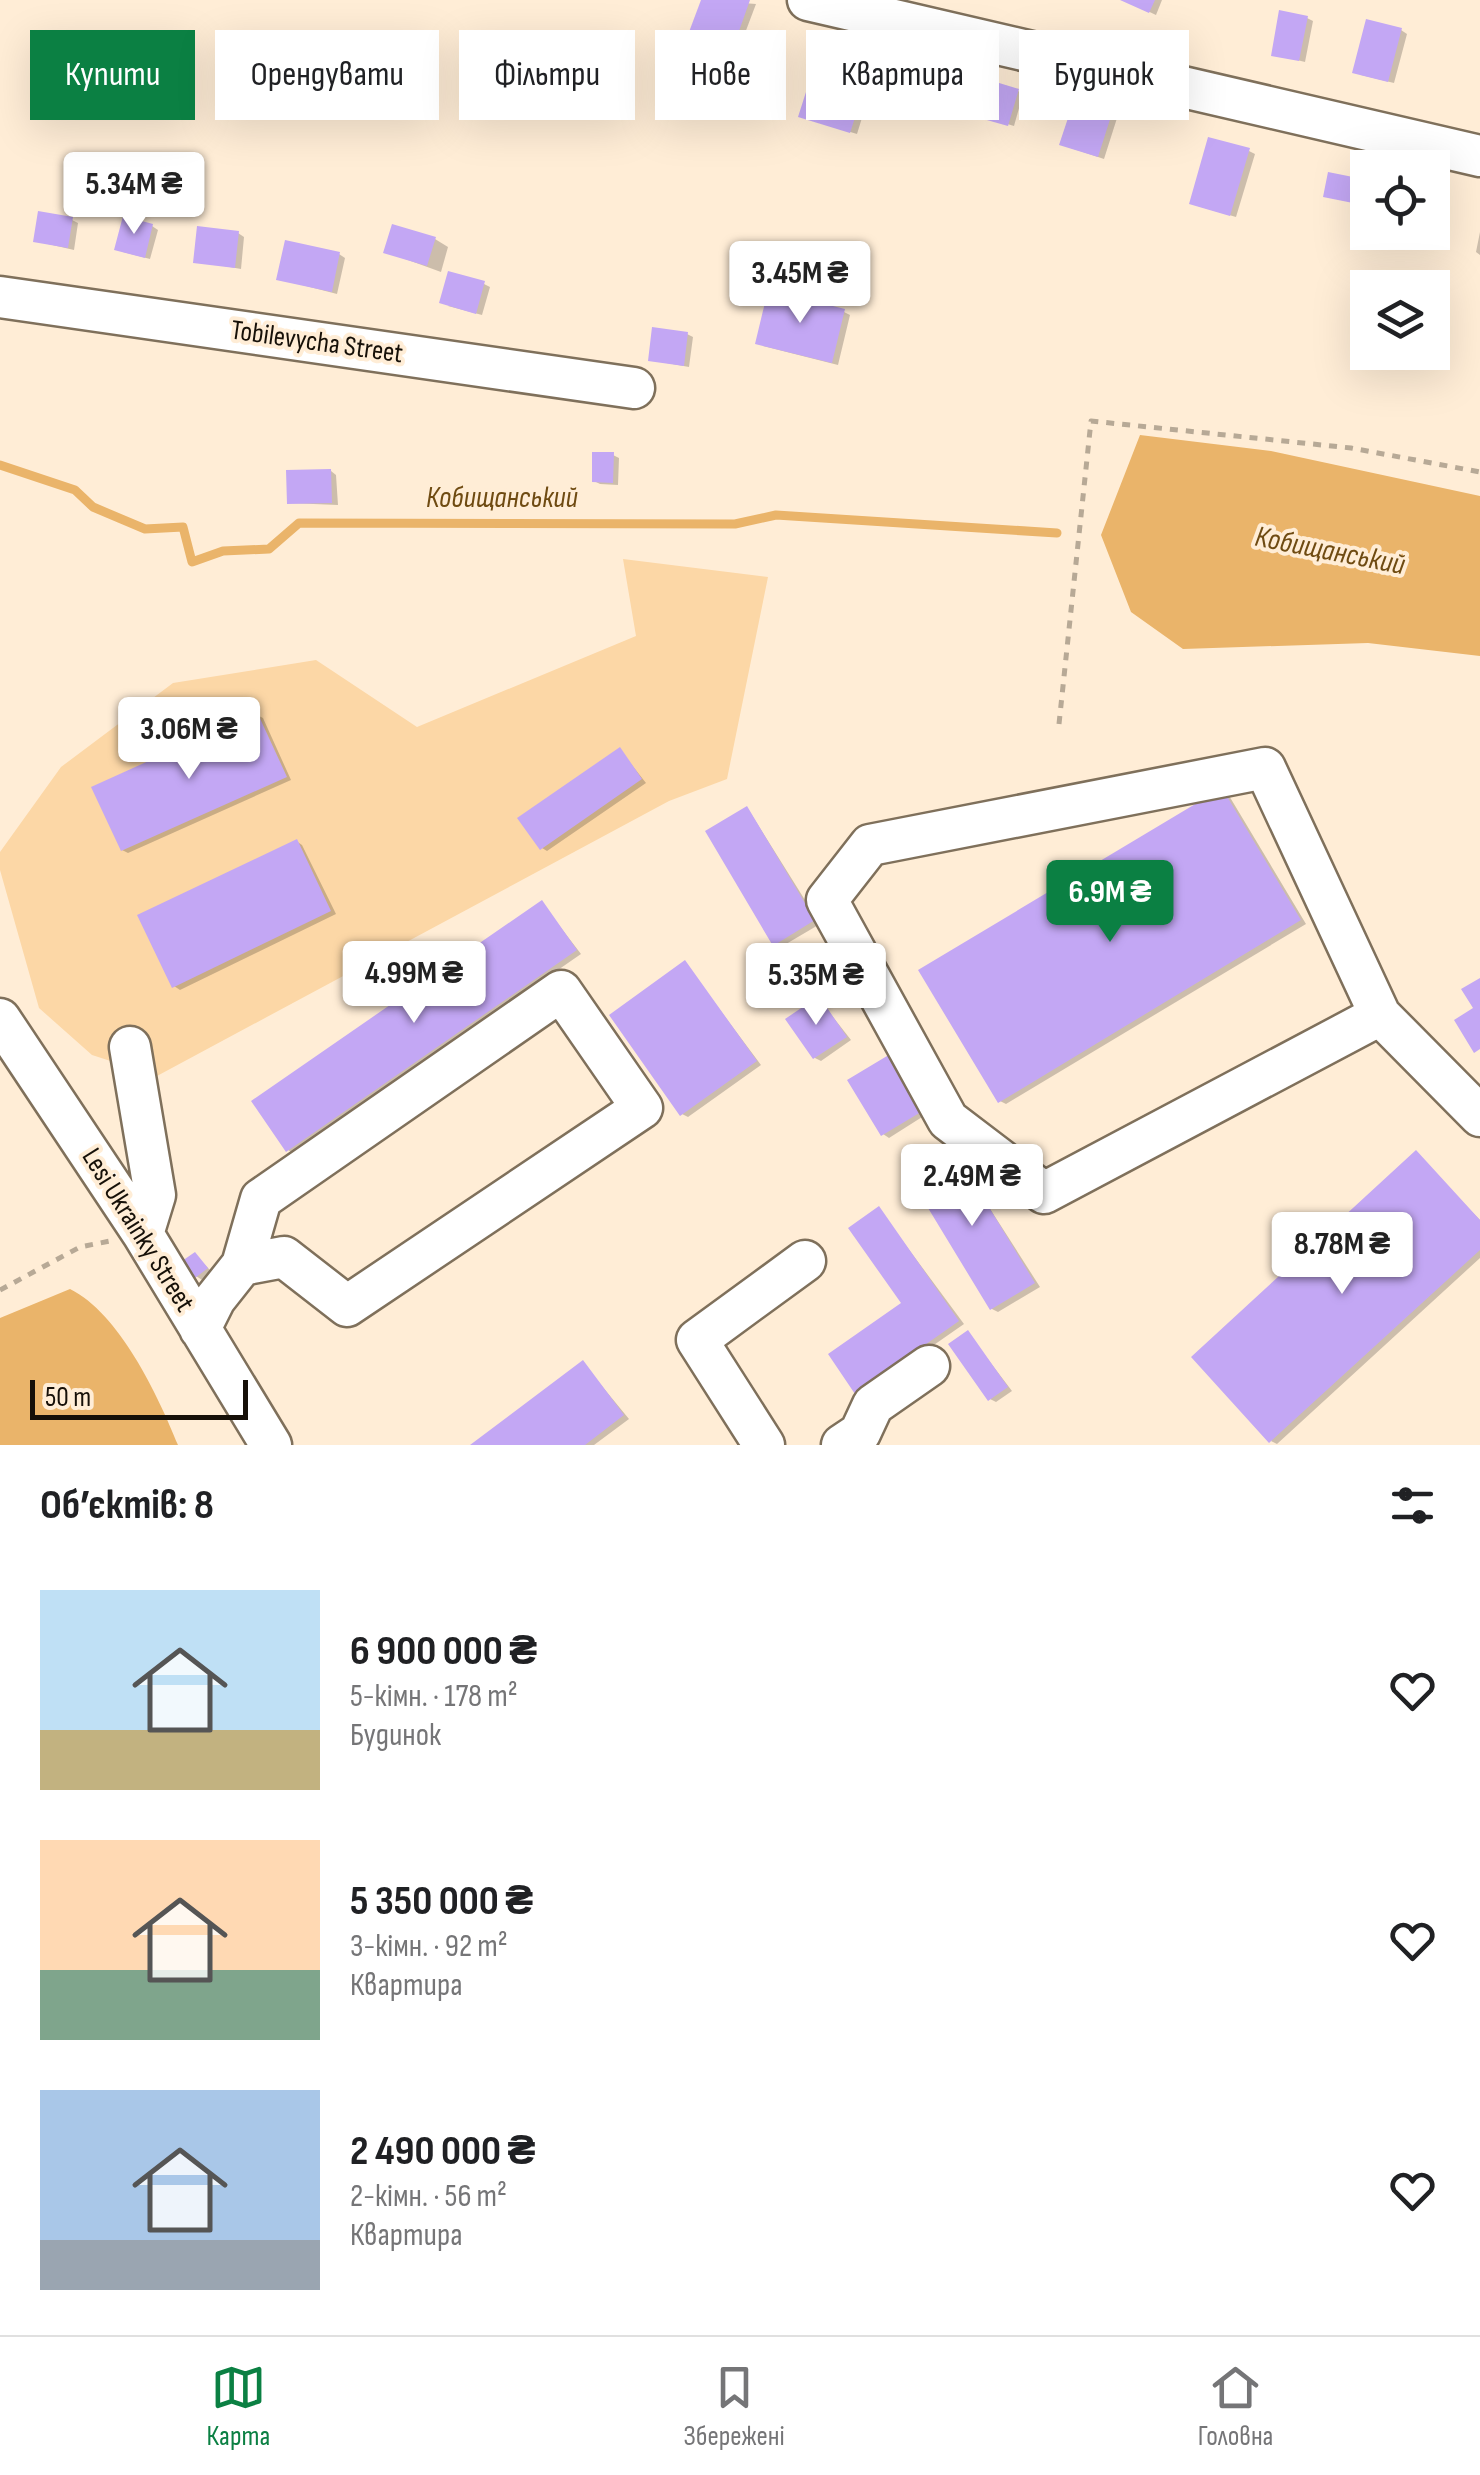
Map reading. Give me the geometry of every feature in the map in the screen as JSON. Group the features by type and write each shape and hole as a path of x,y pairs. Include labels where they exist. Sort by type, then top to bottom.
{"street":[{"path":"808,0 1480,156"},
{"name":"Tobilevycha Street","path":"0,297 634,388"},
{"path":"1380,1014 1044,1193 948,1120 826,900 870,845 1265,768 1380,1014 1480,1116"},
{"path":"200,1329 215,1299 242,1264 261,1199 561,991 642,1108 347,1306 284,1257 242,1264"},
{"name":"Lesi Ukrainky Street","path":"0,1019 142,1234 271,1445"},
{"path":"130,1047 155,1195 142,1234"},
{"path":"764,1445 696,1340 806,1261"},
{"path":"842,1445 860,1434 873,1404 929,1366"}],"path":[{"path":"1059,724 1091,421 1351,448 1480,472"},
{"path":"0,1290 80,1247 142,1234"}],"shaded area":[{"path":"623,559 768,577 727,779 669,801 157,1076 92,1055 39,1008 0,870 0,852 61,767 173,683 316,660 417,727 636,636"}],"water":[{"path":"1140,435 1271,451 1480,496 1480,656 1368,643 1183,649 1131,612 1101,535"},
{"path":"70,1289 105,1316 135,1357 178,1445 0,1445 0,1318"}],"building":[{"path":"701,0 750,0 739,30 690,30"},
{"path":"1120,0 1155,0 1149,13"},
{"path":"1279,10 1308,16 1299,61 1271,56"},
{"path":"1366,19 1402,28 1388,82 1352,73"},
{"path":"999,83 1019,89 1008,126 987,120 999,120"},
{"path":"806,92 806,119 798,117"},
{"path":"808,120 854,120 850,133"},
{"path":"1067,120 1110,120 1098,157 1059,145"},
{"path":"1208,137 1250,148 1230,216 1189,204"},
{"path":"1328,172 1350,176 1350,202 1323,197"},
{"path":"38,211 73,217 68,248 33,242"},
{"path":"123,216 153,224 145,258 114,250"},
{"path":"392,224 436,237 427,266 383,253"},
{"path":"197,226 239,231 235,268 193,263"},
{"path":"285,240 340,252 332,292 276,280"},
{"path":"448,271 485,281 476,314 439,303"},
{"path":"768,290 845,309 832,363 755,344"},
{"path":"652,327 688,332 684,366 648,361"},
{"path":"592,452 614,452 613,483 592,482"},
{"path":"331,469 332,503 287,504 286,470"},
{"path":"257,712 287,777 121,851 91,787"},
{"path":"620,747 642,779 540,850 517,818"},
{"path":"1222,788 1301,920 998,1103 918,970"},
{"path":"747,806 815,920 773,946 705,831"},
{"path":"297,839 331,911 172,988 137,915"},
{"path":"542,900 577,950 286,1152 251,1101"},
{"path":"685,960 757,1061 680,1116 609,1015"},
{"path":"1480,978 1480,1049 1474,1053 1454,1020 1473,1008 1461,989"},
{"path":"819,996 847,1037 813,1059 785,1019"},
{"path":"892,1053 926,1109 881,1136 847,1080"},
{"path":"953,1148 1035,1283 990,1310 908,1175"},
{"path":"1416,1150 1480,1220 1480,1250 1269,1443 1191,1357"},
{"path":"879,1206 959,1321 855,1394 828,1354 901,1303 848,1228"},
{"path":"195,1252 208,1268 195,1278 182,1261"},
{"path":"968,1330 1008,1387 988,1401 948,1344"},
{"path":"583,1360 624,1415 585,1445 470,1445"}],"waterway":[{"name":"Кобищанський","path":"0,465 75,490 93,507 145,529 183,527 192,562 223,551 269,549 299,523 735,524 776,515 1057,533"}]}
